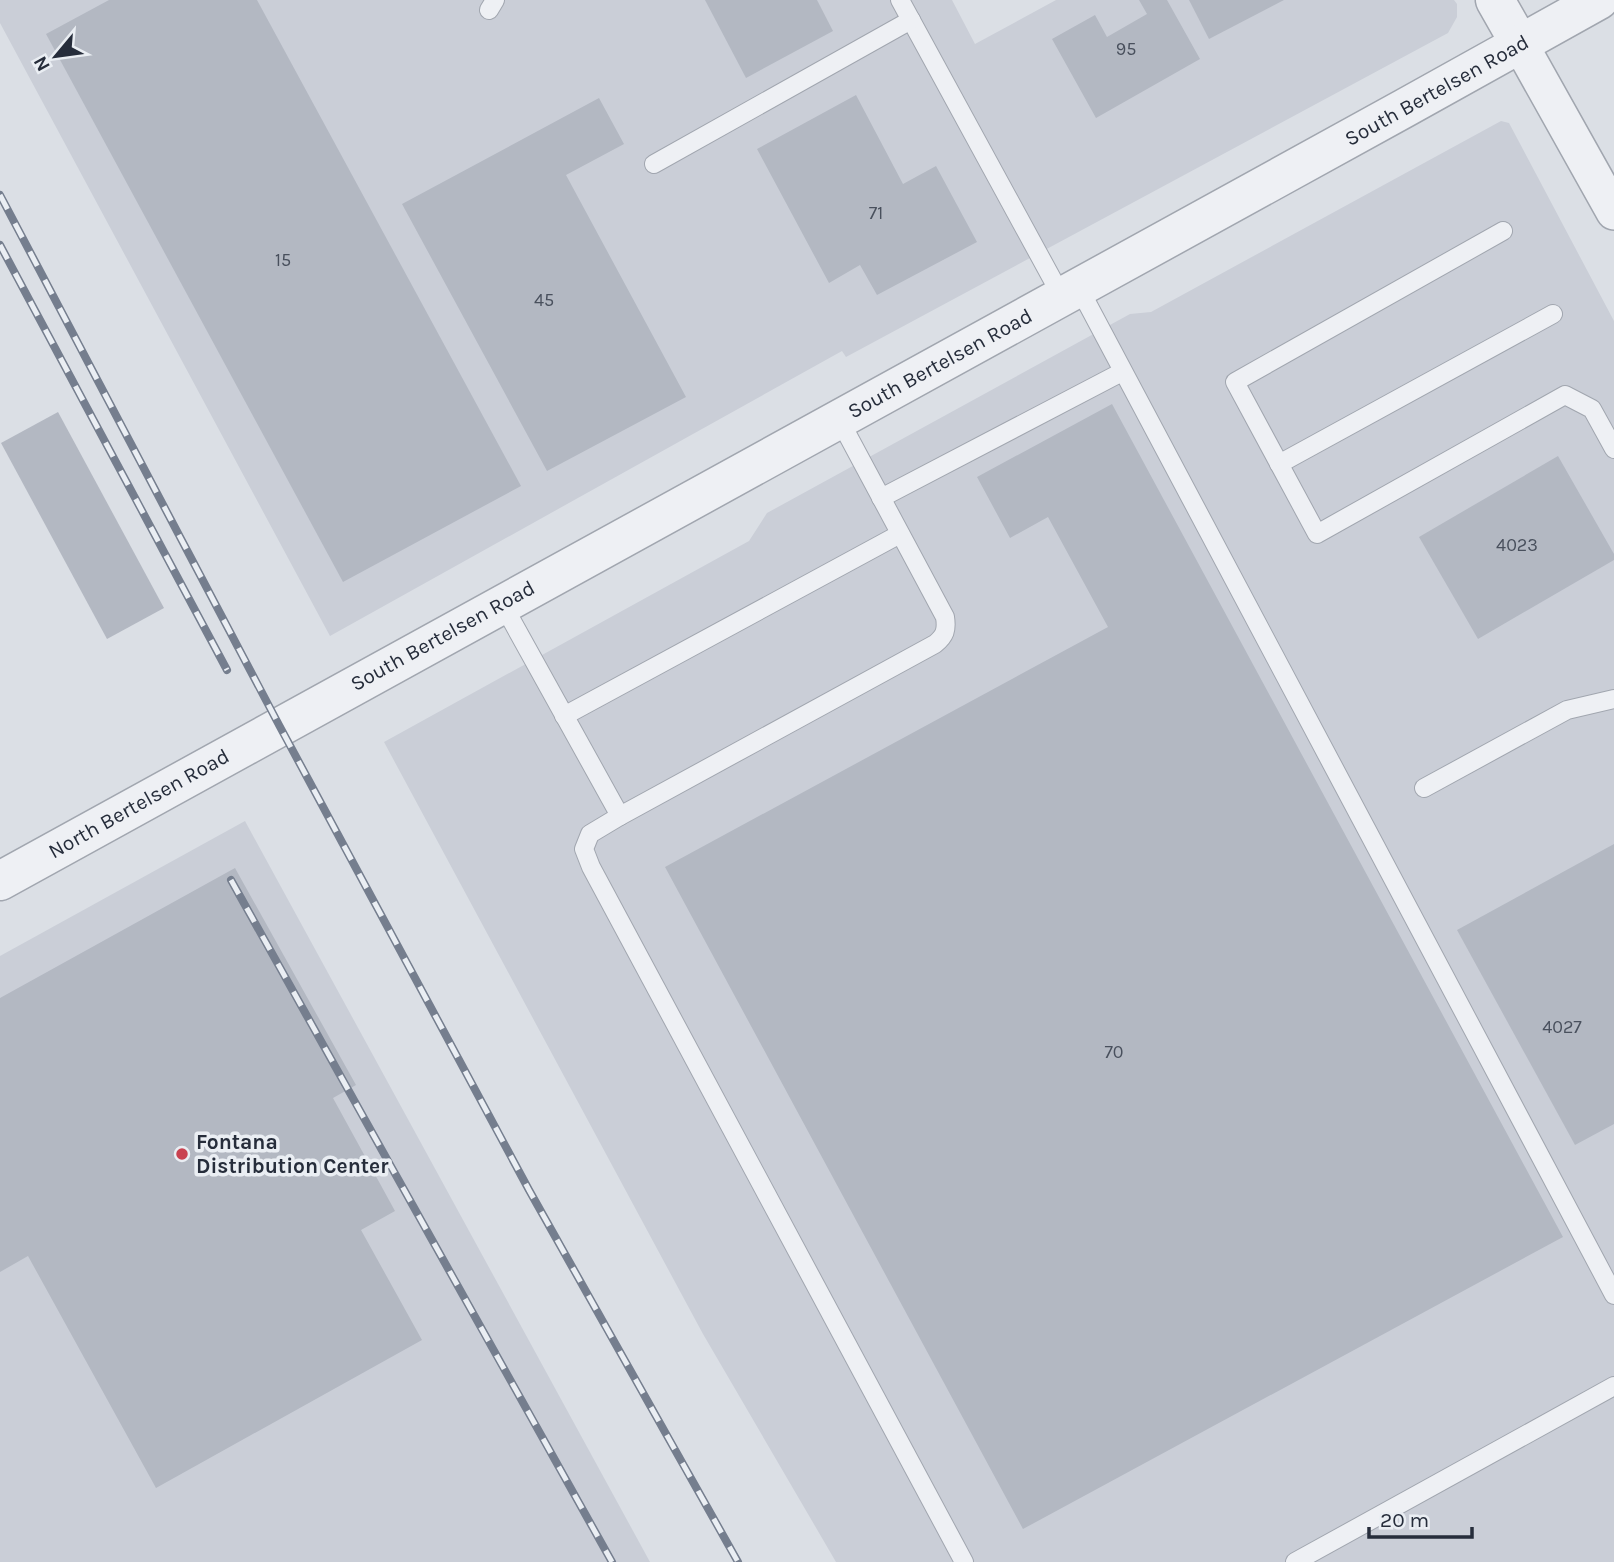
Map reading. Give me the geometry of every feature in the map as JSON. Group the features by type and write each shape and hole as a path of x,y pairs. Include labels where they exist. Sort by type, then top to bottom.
{"street":[{"path":"1495,0 1614,212"},
{"name":"South Bertelsen Road","path":"279,725 1071,293 1599,0"},
{"name":"North Bertelsen Road","path":"0,881 279,725"}],"lane":[{"path":"900,0 1071,293 1122,372 1614,1295"},
{"path":"654,164 911,20"},
{"path":"1503,231 1235,382 1317,534 1565,395 1592,409 1614,449"},
{"path":"1279,464 1553,314"},
{"path":"881,498 1122,372"},
{"path":"839,419 945,617 947,627 944,636 935,644 620,816 590,834 584,849 591,867 964,1562"},
{"path":"564,716 900,534"},
{"path":"502,603 620,816"},
{"path":"1424,788 1567,710 1614,699"},
{"path":"1295,1562 1614,1386"}],"shaded area":[{"path":"0,0 952,0 975,44 1056,0 1454,0 1457,4 1457,17 1448,33 846,357 842,351 330,636 0,23"},
{"path":"1501,121 1509,123 1614,321 1614,1562 836,1562 703,1334 384,742 749,541 767,513 1130,314 1151,312"},
{"path":"245,821 650,1562 0,1562 0,956"}],"building":[{"path":"109,0 257,0 521,486 343,582 46,34"},
{"path":"705,0 817,0 833,31 746,78"},
{"path":"1139,0 1167,0 1200,59 1096,118 1052,39 1095,15 1107,37 1147,14"},
{"path":"1189,0 1284,0 1209,39"},
{"path":"856,95 903,184 936,166 977,242 877,295 860,265 829,283 757,149"},
{"path":"599,98 624,144 566,175 686,397 547,471 402,204"},
{"path":"1112,404 1563,1237 1023,1529 665,867 1108,627 1048,517 1010,538 977,477"},
{"path":"58,412 164,608 107,639 1,443"},
{"path":"1558,456 1614,554 1614,560 1478,639 1419,537"},
{"path":"1614,844 1614,1124 1575,1145 1457,930"},
{"name":"Fontana Distribution Center","path":"235,868 356,1085 333,1098 395,1211 361,1230 422,1340 156,1488 28,1256 0,1272 0,998"}],"railway":[{"path":"0,195 279,725 529,1190 738,1562"},
{"path":"0,245 227,670"},
{"path":"231,880 612,1562"}],"place":[{"name":"Fontana Distribution Center","path":"182,1154"}]}
